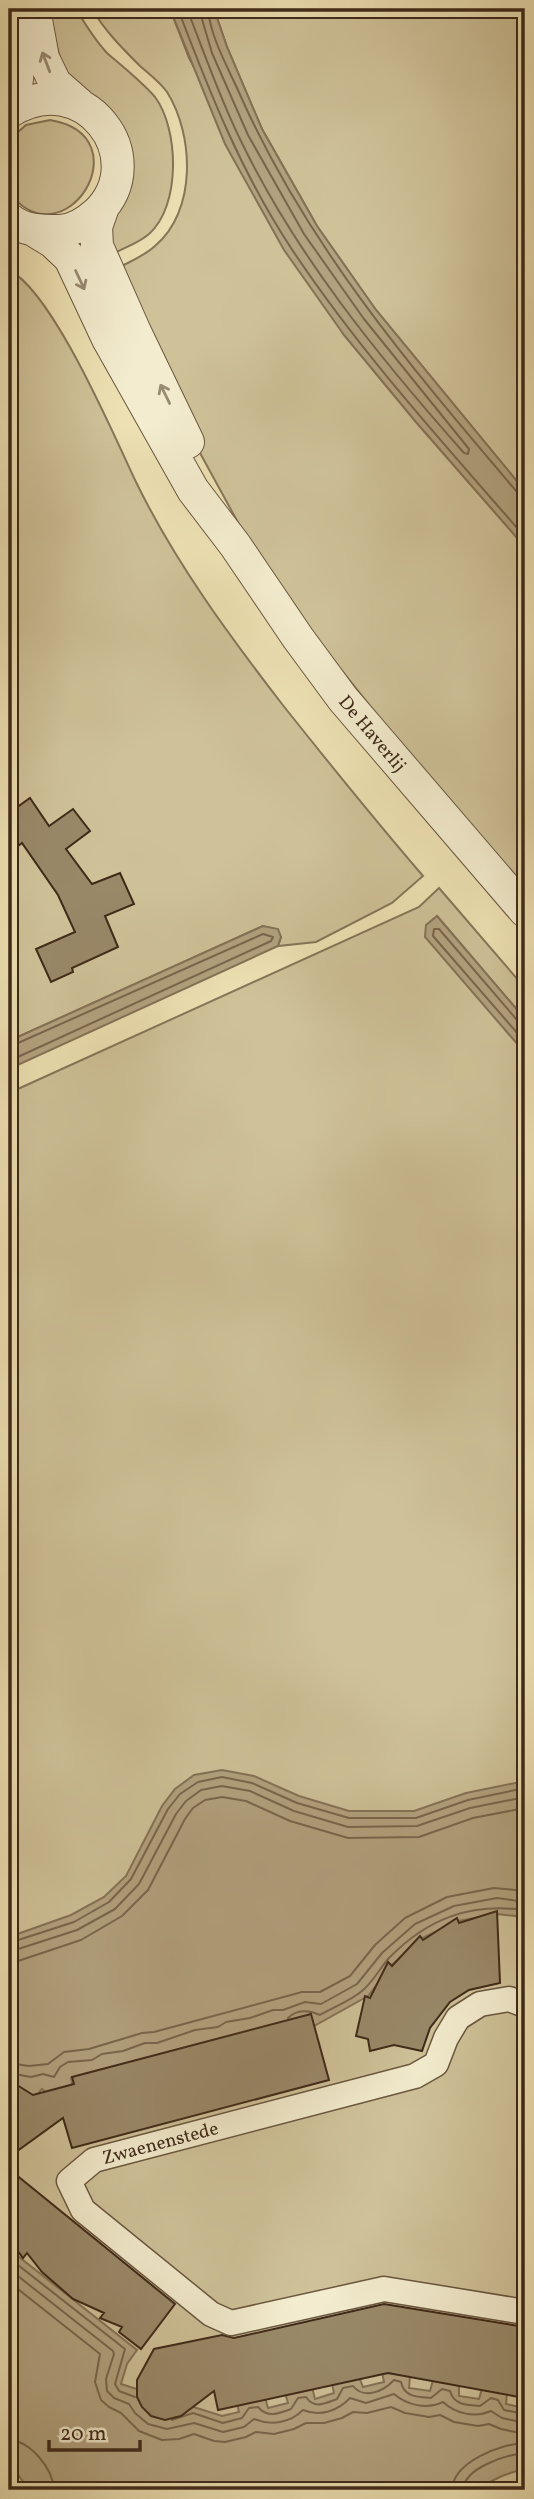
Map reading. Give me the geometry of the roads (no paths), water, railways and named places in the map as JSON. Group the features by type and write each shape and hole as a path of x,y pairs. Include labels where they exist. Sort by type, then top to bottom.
{"street":[{"path":"9,106 15,93 18,64 11,9"},
{"path":"34,9 43,58 55,83 79,104"},
{"path":"9,112 23,103 42,98 62,99 79,104"},
{"name":"De Haverlij","path":"79,104 96,116 108,131 115,150 117,170 114,187 96,228 97,246 235,545"},
{"path":"22,225 66,231 87,222 103,207"},
{"name":"De Haverlij","path":"22,225 53,242 70,258 108,339 193,490 235,545 298,638 343,699 525,911"},
{"name":"Zwaenenstede","path":"525,2005 509,2000 480,2004 458,2018 446,2038 436,2064 415,2076 94,2160 69,2181 83,2210 211,2314 231,2323 384,2288 525,2312"}],"water":[{"path":"170,9 214,9 262,129 317,226 376,310 525,491 525,547 344,335 284,250 225,144"},
{"path":"437,916 525,1019 525,1053 425,937 426,925"},
{"path":"263,926 278,929 281,937 278,946 9,1069 9,1041"},
{"path":"222,1770 254,1776 299,1796 349,1811 414,1811 466,1793 525,1781 525,1917 497,1914 458,1921 422,1938 393,1964 368,1996 314,2026 71,2078 73,2088 53,2099 42,2089 35,2097 9,2089 9,1937 71,1915 104,1897 126,1876 162,1806 175,1789 194,1775"},
{"path":"9,2249 137,2350 127,2364 121,2384 222,2416 239,2412 237,2404 265,2397 268,2408 288,2403 285,2393 312,2387 315,2399 334,2393 332,2384 359,2377 363,2387 384,2382 382,2372 410,2376 409,2388 430,2391 433,2380 459,2385 459,2396 479,2399 482,2389 507,2394 506,2404 525,2408 525,2468 473,2490 29,2490 9,2462"}]}
